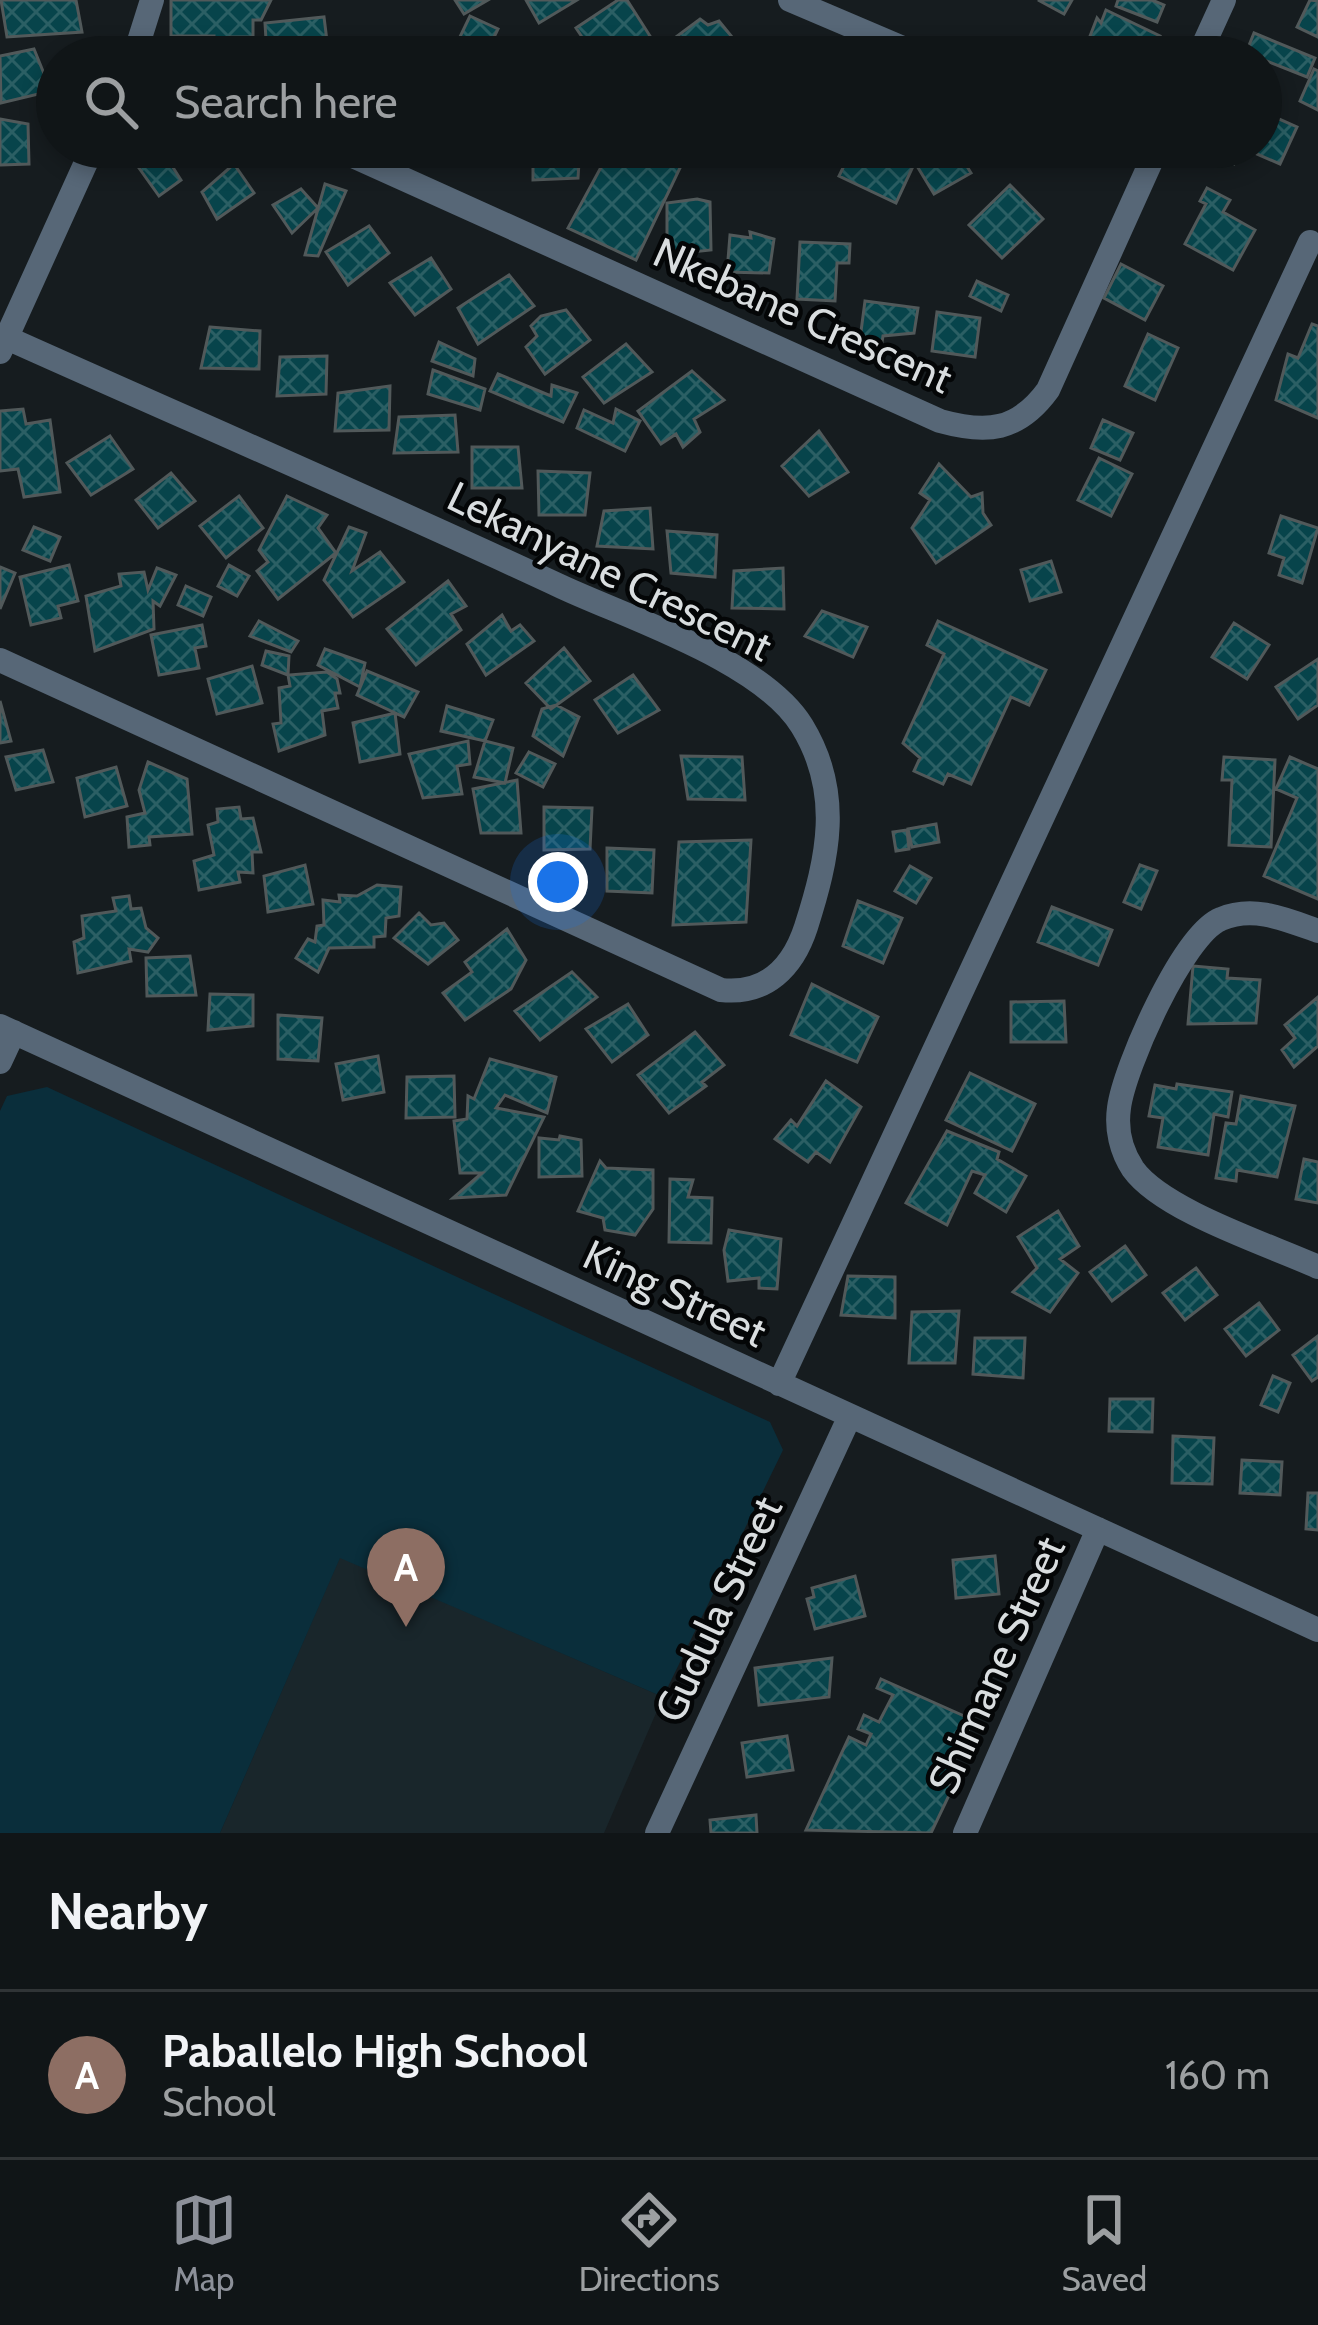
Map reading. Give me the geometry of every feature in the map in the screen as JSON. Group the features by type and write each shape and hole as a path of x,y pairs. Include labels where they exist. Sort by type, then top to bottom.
{"street":[{"path":"141,36 152,0"},
{"path":"790,0 875,36"},
{"path":"1208,36 1224,0"},
{"path":"3,346 84,168"},
{"name":"Nkebane Crescent","path":"380,168 940,421 979,429 1025,418 1048,390 1140,168"},
{"path":"779,1384 1310,242"},
{"name":"Lekanyane Crescent","path":"0,660 721,990 766,984 782,972 801,942 823,874 830,808 820,766 802,727 778,696 721,661 548,580 3,346"},
{"path":"1318,931 1258,913 1219,919 1202,930 1174,969 1118,1111 1125,1156 1151,1188 1318,1267"},
{"path":"0,1062 7,1029"},
{"name":"King Street","path":"7,1029 1318,1630"},
{"name":"Gudula Street","path":"657,1833 849,1418"},
{"name":"Shimane Street","path":"965,1833 1098,1529"}],"shaded area":[{"path":"47,1087 770,1422 783,1450 663,1697 340,1558 220,1833 0,1833 0,1111 7,1096"},
{"path":"340,1557 663,1697 604,1833 220,1833"}],"building":[{"path":"1,0 76,0 82,32 7,37"},
{"path":"171,0 271,0 261,20 253,20 253,36 171,36"},
{"path":"455,0 488,0 464,14"},
{"path":"526,0 577,0 539,23"},
{"path":"618,0 627,0 650,36 581,36 576,28"},
{"path":"1038,0 1072,0 1064,14"},
{"path":"1118,0 1152,0 1164,5 1157,22 1116,6"},
{"path":"1310,0 1318,1 1318,37 1297,27"},
{"path":"1106,10 1160,36 1090,36 1097,18 1101,23"},
{"path":"470,16 498,29 495,36 460,36"},
{"path":"324,17 326,36 266,36 265,23"},
{"path":"700,19 708,25 719,21 731,36 677,36"},
{"path":"1282,44 1315,58 1307,77 1282,67"},
{"path":"34,49 36,95 1,103 0,56"},
{"path":"1314,69 1318,71 1318,110 1300,101"},
{"path":"0,119 28,124 29,164 0,165"},
{"path":"1282,120 1297,127 1282,160"},
{"path":"139,168 173,168 181,180 159,196"},
{"path":"229,168 237,168 254,193 217,219 202,192"},
{"path":"533,168 579,168 578,178 533,180"},
{"path":"601,168 680,168 636,260 568,228"},
{"path":"843,168 912,168 896,203 839,176"},
{"path":"918,168 968,168 971,173 934,194"},
{"path":"325,184 346,191 318,256 305,255"},
{"path":"1010,185 1043,219 1002,258 969,225"},
{"path":"1207,188 1230,200 1223,212 1255,230 1233,270 1185,244 1206,204 1200,201"},
{"path":"301,189 318,208 292,233 273,205"},
{"path":"710,202 711,250 673,254 667,248 667,203"},
{"path":"369,226 389,253 348,285 326,252"},
{"path":"750,232 774,239 769,273 727,272 730,235 751,238"},
{"path":"800,242 850,244 849,263 837,263 835,301 797,299"},
{"path":"431,258 451,289 415,315 390,283"},
{"path":"1121,264 1163,286 1145,320 1104,298"},
{"path":"509,275 534,306 478,344 458,308"},
{"path":"977,281 1008,295 1001,311 970,296"},
{"path":"865,301 918,308 914,333 883,336 882,342 860,339"},
{"path":"566,310 590,340 545,374 526,347 537,336 531,326 541,316"},
{"path":"937,312 980,318 975,357 932,351"},
{"path":"1312,324 1318,326 1318,418 1276,400 1288,354 1298,358"},
{"path":"210,327 260,331 259,369 201,368"},
{"path":"1148,334 1178,348 1155,400 1125,386"},
{"path":"439,342 475,359 473,376 432,361"},
{"path":"626,344 652,372 604,403 583,377"},
{"path":"327,356 326,394 277,396 280,357"},
{"path":"433,370 485,389 480,410 428,394"},
{"path":"692,371 724,400 694,419 700,432 683,447 676,434 661,444 638,411"},
{"path":"498,374 551,396 552,385 577,393 563,422 490,391"},
{"path":"390,386 389,430 335,431 338,393"},
{"path":"23,409 26,424 50,420 60,492 24,497 18,469 0,471 0,411"},
{"path":"616,409 640,421 625,451 577,428 584,410 613,423"},
{"path":"455,415 458,452 394,453 399,417"},
{"path":"1103,420 1133,433 1120,460 1091,448"},
{"path":"819,431 848,472 809,496 782,466"},
{"path":"110,436 133,469 91,495 67,463"},
{"path":"472,447 518,447 522,488 472,488"},
{"path":"1099,458 1132,474 1111,516 1078,500"},
{"path":"939,464 971,497 982,493 983,513 991,525 936,563 912,528 930,500 920,493"},
{"path":"538,471 590,473 585,515 539,515"},
{"path":"171,473 195,501 158,528 136,500"},
{"path":"239,496 263,528 226,558 200,526"},
{"path":"287,496 327,515 318,528 336,553 278,599 257,571 268,562 259,550"},
{"path":"650,508 653,549 597,546 604,511"},
{"path":"1281,516 1318,528 1302,583 1279,575 1284,558 1269,553"},
{"path":"34,527 60,537 50,561 23,550"},
{"path":"349,527 366,533 352,571 380,552 404,582 353,617 324,580"},
{"path":"667,531 717,535 715,577 671,573"},
{"path":"1051,561 1061,592 1030,601 1021,570"},
{"path":"69,565 78,601 58,606 61,618 31,625 20,577"},
{"path":"229,565 249,576 237,596 218,586"},
{"path":"0,567 15,573 0,609"},
{"path":"157,568 176,575 160,606 153,601 154,629 95,651 86,596 121,586 119,574 144,572 148,590"},
{"path":"783,568 784,609 732,608 734,571"},
{"path":"448,581 466,606 451,614 461,630 416,665 387,629"},
{"path":"186,586 211,597 203,616 178,605"},
{"path":"822,611 867,627 853,657 805,636"},
{"path":"502,615 511,631 520,625 534,641 486,675 467,644"},
{"path":"259,621 298,641 291,652 250,636"},
{"path":"938,621 1046,670 1029,705 1011,697 971,784 948,774 943,784 914,771 920,758 903,743 944,654 927,645"},
{"path":"1234,623 1269,645 1247,679 1212,657"},
{"path":"202,625 206,646 195,648 199,668 159,675 151,635"},
{"path":"564,648 590,681 551,709 526,683"},
{"path":"325,649 365,663 360,687 318,665"},
{"path":"266,651 289,656 288,675 262,665"},
{"path":"1318,659 1318,705 1298,719 1276,687"},
{"path":"252,666 262,703 217,714 208,679"},
{"path":"367,671 418,692 404,717 357,695"},
{"path":"327,672 337,679 340,693 335,693 338,708 322,711 325,735 279,751 273,724 281,723 279,688 290,686 288,675"},
{"path":"633,675 659,710 618,733 595,700"},
{"path":"0,701 11,741 0,743"},
{"path":"556,705 579,717 563,756 533,736 542,709"},
{"path":"447,706 493,720 485,741 441,731"},
{"path":"395,713 400,754 360,762 353,723"},
{"path":"468,741 470,764 457,766 462,794 423,798 409,754"},
{"path":"485,741 513,748 505,783 474,777"},
{"path":"43,750 53,782 16,790 6,757"},
{"path":"529,752 555,764 543,787 516,773"},
{"path":"681,756 742,757 745,800 688,799"},
{"path":"1224,757 1275,760 1271,847 1229,845 1232,780 1222,780"},
{"path":"1290,757 1318,769 1318,899 1264,876 1297,798 1276,789"},
{"path":"148,762 187,779 192,834 149,837 150,845 129,847 127,817 145,813 139,790"},
{"path":"116,767 127,806 85,817 77,778"},
{"path":"517,780 521,833 481,833 473,789"},
{"path":"239,807 241,819 253,818 261,852 252,852 253,873 238,872 240,882 199,890 194,861 214,855 208,825 218,822 217,809"},
{"path":"544,807 592,808 590,849 544,850"},
{"path":"936,824 939,842 912,847 908,829"},
{"path":"907,830 909,849 896,851 893,832"},
{"path":"751,840 746,922 673,925 679,842"},
{"path":"607,848 654,850 652,893 607,891"},
{"path":"305,865 313,904 268,912 264,876"},
{"path":"1140,865 1157,871 1141,909 1124,902"},
{"path":"910,866 931,878 916,903 895,891"},
{"path":"377,885 401,887 399,916 386,918 385,936 374,937 374,947 329,948 318,972 296,958 308,939 315,942 317,926 324,925 323,900 340,902 339,895 357,896"},
{"path":"129,896 131,909 141,908 146,928 158,938 148,952 129,949 131,961 78,973 74,942 84,938 82,916 116,911 113,898"},
{"path":"858,901 902,918 883,963 843,946"},
{"path":"1052,907 1112,930 1098,965 1038,942"},
{"path":"419,913 431,925 444,923 458,940 428,964 394,938"},
{"path":"507,929 526,960 511,989 465,1020 443,993 472,972 465,962"},
{"path":"190,956 196,995 147,996 146,958"},
{"path":"1193,966 1228,969 1227,978 1260,980 1256,1023 1188,1024"},
{"path":"572,972 597,997 540,1040 515,1011"},
{"path":"812,984 878,1017 857,1062 791,1035"},
{"path":"210,994 253,995 253,1026 208,1030"},
{"path":"1318,997 1318,1046 1294,1067 1282,1050 1295,1038 1285,1025"},
{"path":"1064,1001 1066,1042 1011,1042 1011,1002"},
{"path":"628,1004 648,1035 612,1062 586,1029"},
{"path":"278,1015 322,1018 318,1061 278,1059"},
{"path":"695,1032 724,1065 702,1082 706,1086 669,1113 638,1075"},
{"path":"378,1056 384,1092 343,1100 336,1064"},
{"path":"490,1059 556,1077 547,1113 505,1095 496,1108 544,1117 506,1195 453,1198 482,1173 460,1173 454,1121 467,1119 468,1096 474,1099"},
{"path":"970,1073 1035,1104 1012,1151 946,1120"},
{"path":"454,1076 455,1117 406,1118 407,1077"},
{"path":"826,1081 861,1107 830,1162 816,1152 808,1162 775,1139 791,1120 797,1126"},
{"path":"1177,1084 1232,1092 1228,1117 1214,1114 1208,1155 1158,1147 1163,1118 1149,1116 1155,1085 1176,1089"},
{"path":"1241,1096 1295,1106 1277,1177 1237,1170 1236,1181 1216,1178 1226,1123 1236,1124"},
{"path":"947,1131 999,1152 997,1159 1026,1176 1006,1212 975,1193 985,1175 972,1171 947,1225 906,1203"},
{"path":"560,1136 581,1140 582,1176 539,1177 539,1138 559,1140"},
{"path":"1304,1159 1318,1162 1318,1203 1296,1199"},
{"path":"600,1161 606,1168 653,1170 653,1209 635,1235 605,1230 603,1218 578,1211"},
{"path":"670,1179 693,1180 688,1197 712,1198 711,1243 669,1242"},
{"path":"1058,1211 1079,1246 1060,1259 1078,1273 1050,1312 1013,1292 1037,1268 1018,1237"},
{"path":"729,1230 781,1239 777,1289 759,1288 759,1278 728,1281 724,1250"},
{"path":"1125,1246 1146,1275 1112,1301 1090,1272"},
{"path":"1196,1268 1217,1295 1185,1320 1163,1293"},
{"path":"848,1276 895,1277 895,1318 841,1315"},
{"path":"1259,1303 1279,1330 1246,1356 1225,1329"},
{"path":"959,1311 955,1363 909,1363 912,1312"},
{"path":"1318,1336 1318,1377 1312,1381 1293,1355"},
{"path":"975,1338 1025,1338 1023,1378 973,1374"},
{"path":"1273,1376 1290,1383 1278,1412 1261,1405"},
{"path":"1110,1399 1153,1399 1152,1432 1109,1431"},
{"path":"1173,1436 1214,1438 1212,1484 1172,1483"},
{"path":"1242,1460 1282,1462 1280,1495 1240,1493"},
{"path":"1308,1493 1318,1493 1318,1530 1306,1529"},
{"path":"995,1556 999,1594 956,1598 953,1560"},
{"path":"855,1576 865,1616 815,1629 807,1599 814,1597 812,1588"},
{"path":"832,1658 829,1697 759,1705 755,1668"},
{"path":"881,1679 973,1720 944,1782 953,1787 931,1833 806,1830 849,1737 866,1745 871,1734 858,1729 864,1715 879,1722 893,1695 877,1688"},
{"path":"787,1736 793,1770 747,1777 742,1743"},
{"path":"756,1815 757,1833 711,1833 710,1820"}],"place":[{"name":"Paballelo High School","path":"406,1627"}]}
